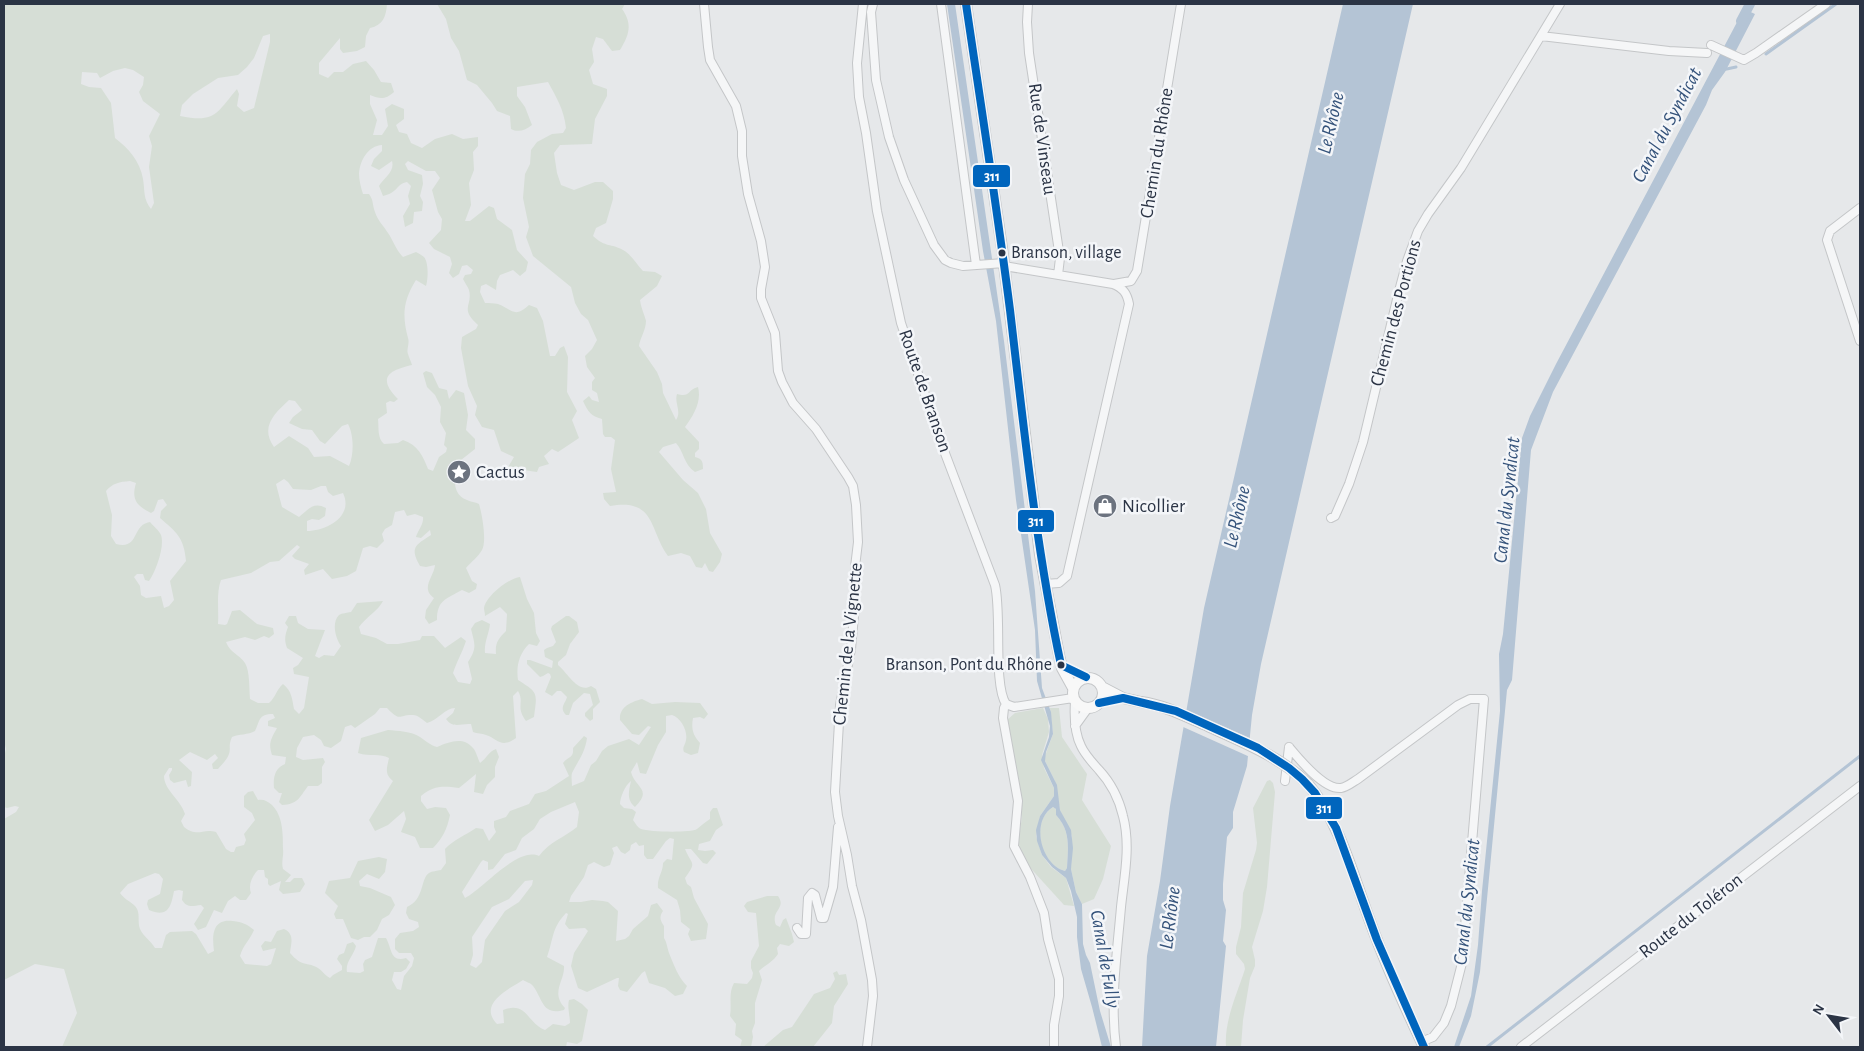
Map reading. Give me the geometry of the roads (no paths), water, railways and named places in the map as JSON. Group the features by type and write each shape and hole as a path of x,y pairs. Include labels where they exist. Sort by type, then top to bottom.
{"main road":[{"path":"966,4 1045,584 1061,664 1073,696 1080,706 1094,707 1103,696 1102,687"},
{"path":"1061,664 1086,677 1096,679 1102,687 1123,698 1161,706 1255,747 1288,766 1308,784 1320,799 1332,820 1382,954 1423,1045"},
{"path":"1073,696 1078,680 1086,677"},
{"path":"1099,703 1123,698"}],"street":[{"name":"Chemin de la Vignette","path":"704,4 710,60 736,106 742,131 742,156 748,194 761,241 765,267 761,298 775,333 778,371 793,403 816,428 848,477 853,486 856,505 858,542 851,649 840,705 835,792 838,816 861,920 873,988 867,1047"},
{"name":"Route de Branson","path":"863,4 857,63 858,88 877,211 901,323 943,448 995,584 998,606 1001,688 1002,697 1006,704 1003,718 1018,801 1013,842 1030,877 1044,914 1048,939 1059,979 1059,996 1054,1025 1054,1047"},
{"path":"873,4 876,80 889,137 904,180 926,230 945,260 963,266 1002,264 1113,284 1123,289 1129,301 1067,576 1059,583 1045,584"},
{"path":"941,4 979,265"},
{"name":"Rue de Vinseau","path":"1028,4 1029,52 1060,258 1058,275"},
{"name":"Chemin du Rhône","path":"1113,284 1131,281 1137,272 1143,247 1181,4"},
{"name":"Chemin des Portions","path":"1331,518 1335,516 1349,484 1363,442 1403,276 1418,231 1461,168 1560,4"},
{"path":"1712,46 1742,60 1756,53 1826,4"},
{"path":"1540,36 1669,51 1707,53"},
{"path":"1860,208 1830,231 1827,240 1860,341"},
{"path":"1006,704 1014,707 1061,700 1073,696 1075,726 1084,752 1105,777 1117,798 1126,829 1126,860 1116,956 1114,998 1116,1047"},
{"path":"1285,781 1289,747 1325,783 1332,787 1346,787 1458,705 1470,699 1484,699 1462,963 1451,1006 1444,1023 1423,1045"},
{"path":"1075,726 1088,708"},
{"name":"Route du Toléron","path":"1521,1047 1860,786"},
{"path":"797,928 802,934 806,934 809,894 815,895 821,918 824,918 833,887 838,816"}],"water":[{"name":"Canal de Fully","path":"947,4 955,4 1004,341 1035,591 1042,688 1051,712 1053,734 1046,752 1045,761 1057,785 1060,810 1071,830 1073,848 1071,869 1076,892 1082,904 1083,944 1090,963 1100,1011 1111,1047 1102,1047 1081,969 1077,937 1077,917 1071,891 1066,878 1052,867 1042,855 1037,841 1036,830 1040,816 1054,796 1054,788 1041,760 1049,737 1050,726 1037,681 1035,630 1016,500 996,321 983,251","holes":["1053,807 1056,809 1056,815 1064,827 1068,840 1067,868 1065,871 1057,867 1050,860 1041,842 1042,822 1046,814"]},
{"name":"Le Rhône","path":"1343,4 1413,4 1261,664 1252,715 1247,766 1233,812 1233,828 1227,837 1223,884 1223,900 1226,910 1223,941 1226,946 1216,1047 1142,1047 1147,956 1170,806 1204,608"},
{"name":"Canal du Syndicat","path":"1744,9 1755,14 1725,72 1712,90 1706,105 1553,392 1531,450 1512,680 1507,690 1480,972 1471,1016 1459,1047 1454,1047 1471,996 1478,945 1500,711 1499,654 1503,634 1522,438 1530,416 1556,364"}],"waterway":[{"name":"Canal du Syndicat","path":"1741,21 1750,4"},
{"path":"1766,54 1836,4"},
{"path":"1722,70 1736,67"},
{"path":"1487,1047 1860,756"}],"place":[{"name":"Branson, village","path":"1002,253"},
{"name":"Cactus","path":"459,472"},
{"name":"Nicollier","path":"1105,506"},
{"name":"Branson, Pont du Rhône","path":"1061,665"}]}
